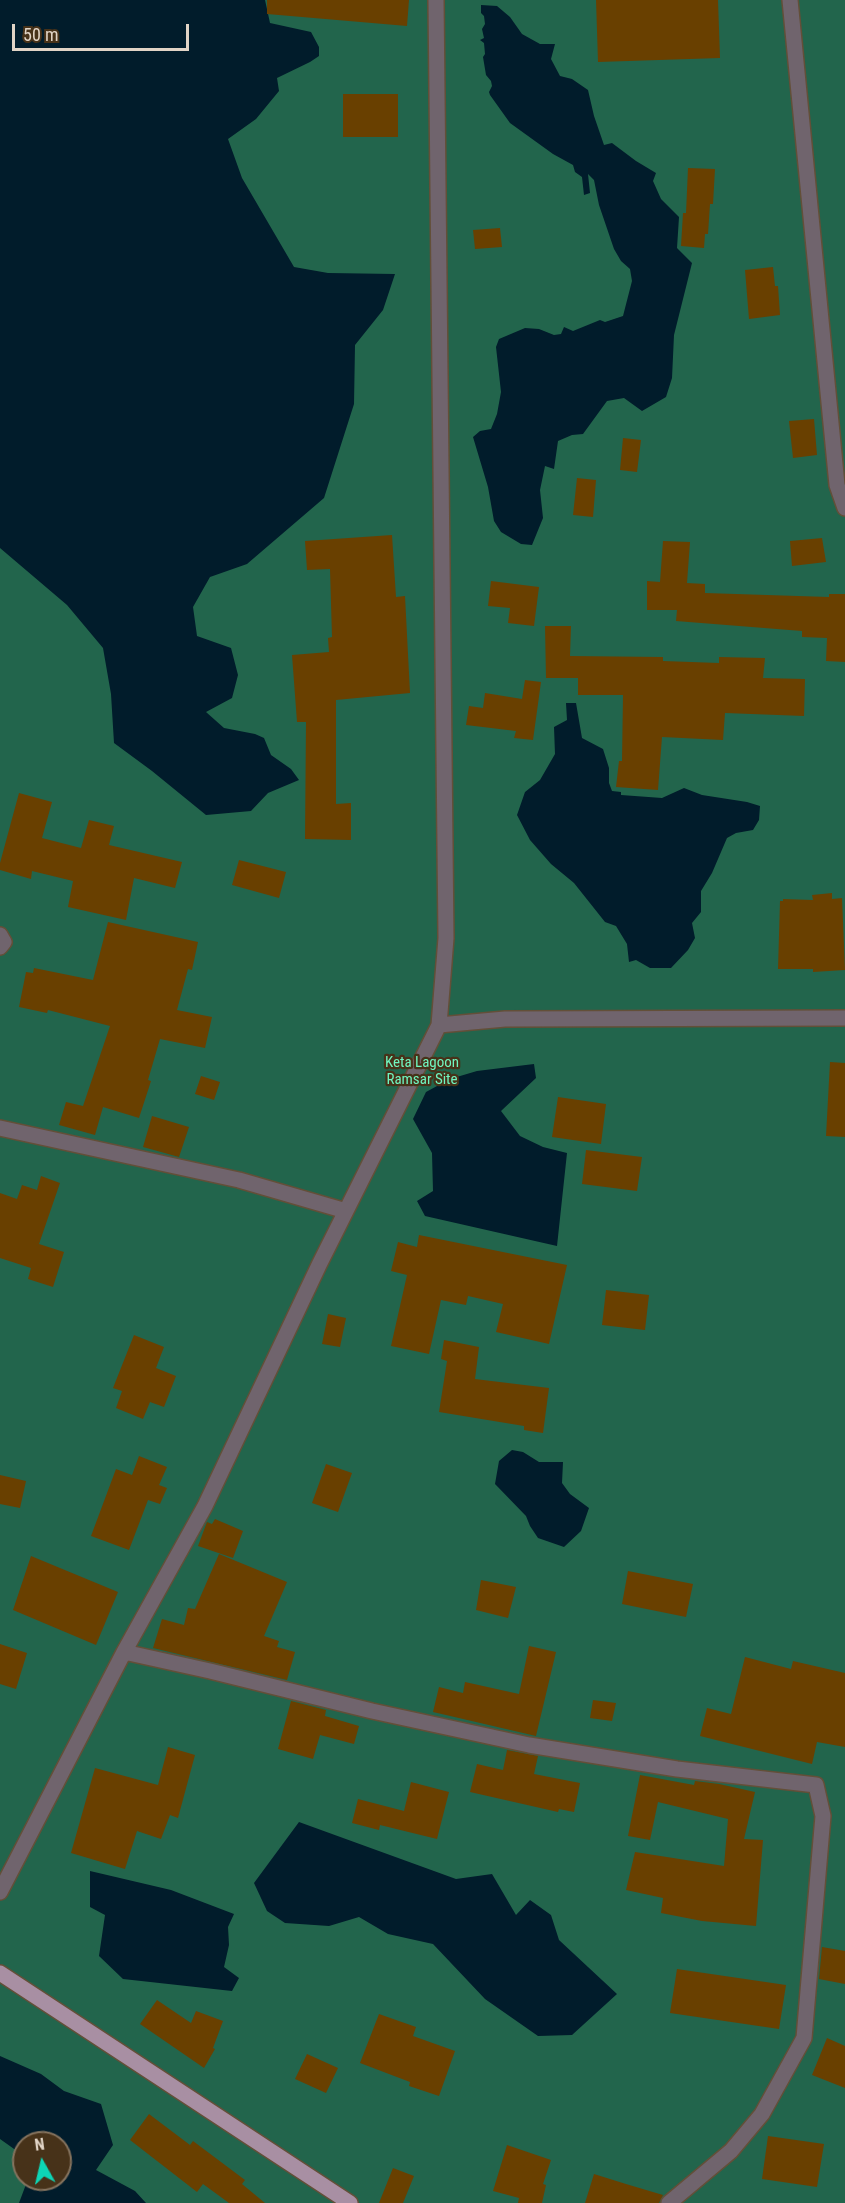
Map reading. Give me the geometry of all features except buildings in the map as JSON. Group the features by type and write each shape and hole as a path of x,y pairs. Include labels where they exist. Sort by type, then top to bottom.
{"main road":[{"path":"0,1973 350,2203"}],"street":[{"path":"0,1892 124,1652 205,1506 346,1211 439,1025 446,938 436,0"},
{"path":"790,0 837,485 845,508"},
{"path":"0,935 4,942 0,947"},
{"path":"439,1025 505,1019 845,1018"},
{"path":"0,1128 239,1180 346,1211"},
{"path":"124,1652 372,1712 529,1745 677,1769 816,1785 823,1816 804,2038 762,2114 731,2151 669,2203"}],"green space":[{"name":"Keta Lagoon Ramsar Site","path":"0,0 845,0 845,2203 0,2203"}],"water":[{"path":"0,0 265,0 270,23 311,32 319,47 319,56 277,78 279,91 256,119 228,139 242,178 294,267 328,273 395,274 383,310 355,345 354,404 324,498 247,564 210,577 193,607 197,636 231,648 238,675 232,698 206,712 224,728 264,738 271,755 291,769 299,780 268,793 251,811 206,815 114,743 111,694 103,648 67,605 0,548"},
{"path":"481,5 497,6 510,17 522,34 540,44 555,44 551,59 560,76 572,79 588,90 604,145 612,143 656,173 653,181 661,199 679,217 677,248 692,263 674,335 672,378 666,397 642,411 624,398 607,401 583,434 572,435 558,441 554,469 545,466 540,490 543,518 532,545 521,544 501,532 494,521 488,487 473,437 480,431 491,429 497,414 501,392 496,347 499,339 525,328 539,329 554,335 561,334 564,327 573,331 600,320 605,322 623,316 632,281 630,269 621,261 614,249 599,205 594,180 588,174 590,193 584,195 582,177 575,172 573,165 553,154 510,123 490,95 492,86 486,75 483,57 484,43 480,40 484,38 482,29 485,24"},
{"path":"566,703 576,703 582,738 603,749 609,768 609,783 612,791 621,792 621,795 662,798 684,788 702,795 760,806 759,820 753,830 736,833 727,838 712,873 701,891 701,912 692,923 695,938 688,950 671,968 650,968 636,960 629,962 627,944 616,926 605,922 574,883 551,864 530,840 517,815 525,792 540,780 555,754 554,727 567,720"},
{"path":"534,1064 536,1078 501,1111 520,1136 543,1147 567,1153 557,1246 425,1216 417,1201 433,1191 432,1153 413,1119 426,1092 450,1079 477,1071"},
{"path":"512,1450 523,1452 539,1462 563,1462 562,1483 570,1494 589,1508 581,1531 564,1547 538,1538 526,1516 495,1484 499,1461"},
{"path":"299,1822 456,1879 492,1874 516,1915 530,1900 551,1915 559,1940 617,1994 572,2035 538,2036 485,1999 433,1944 388,1934 359,1917 329,1926 285,1923 267,1911 254,1883"},
{"path":"90,1871 171,1890 234,1914 228,1927 229,1945 224,1967 239,1978 232,1991 123,1979 99,1956 105,1915 90,1907"},
{"path":"0,2056 41,2074 64,2091 101,2104 113,2145 96,2170 135,2191 146,2203 19,2203 24,2191 72,2191 72,2131 12,2131 12,2148 0,2139"}]}
